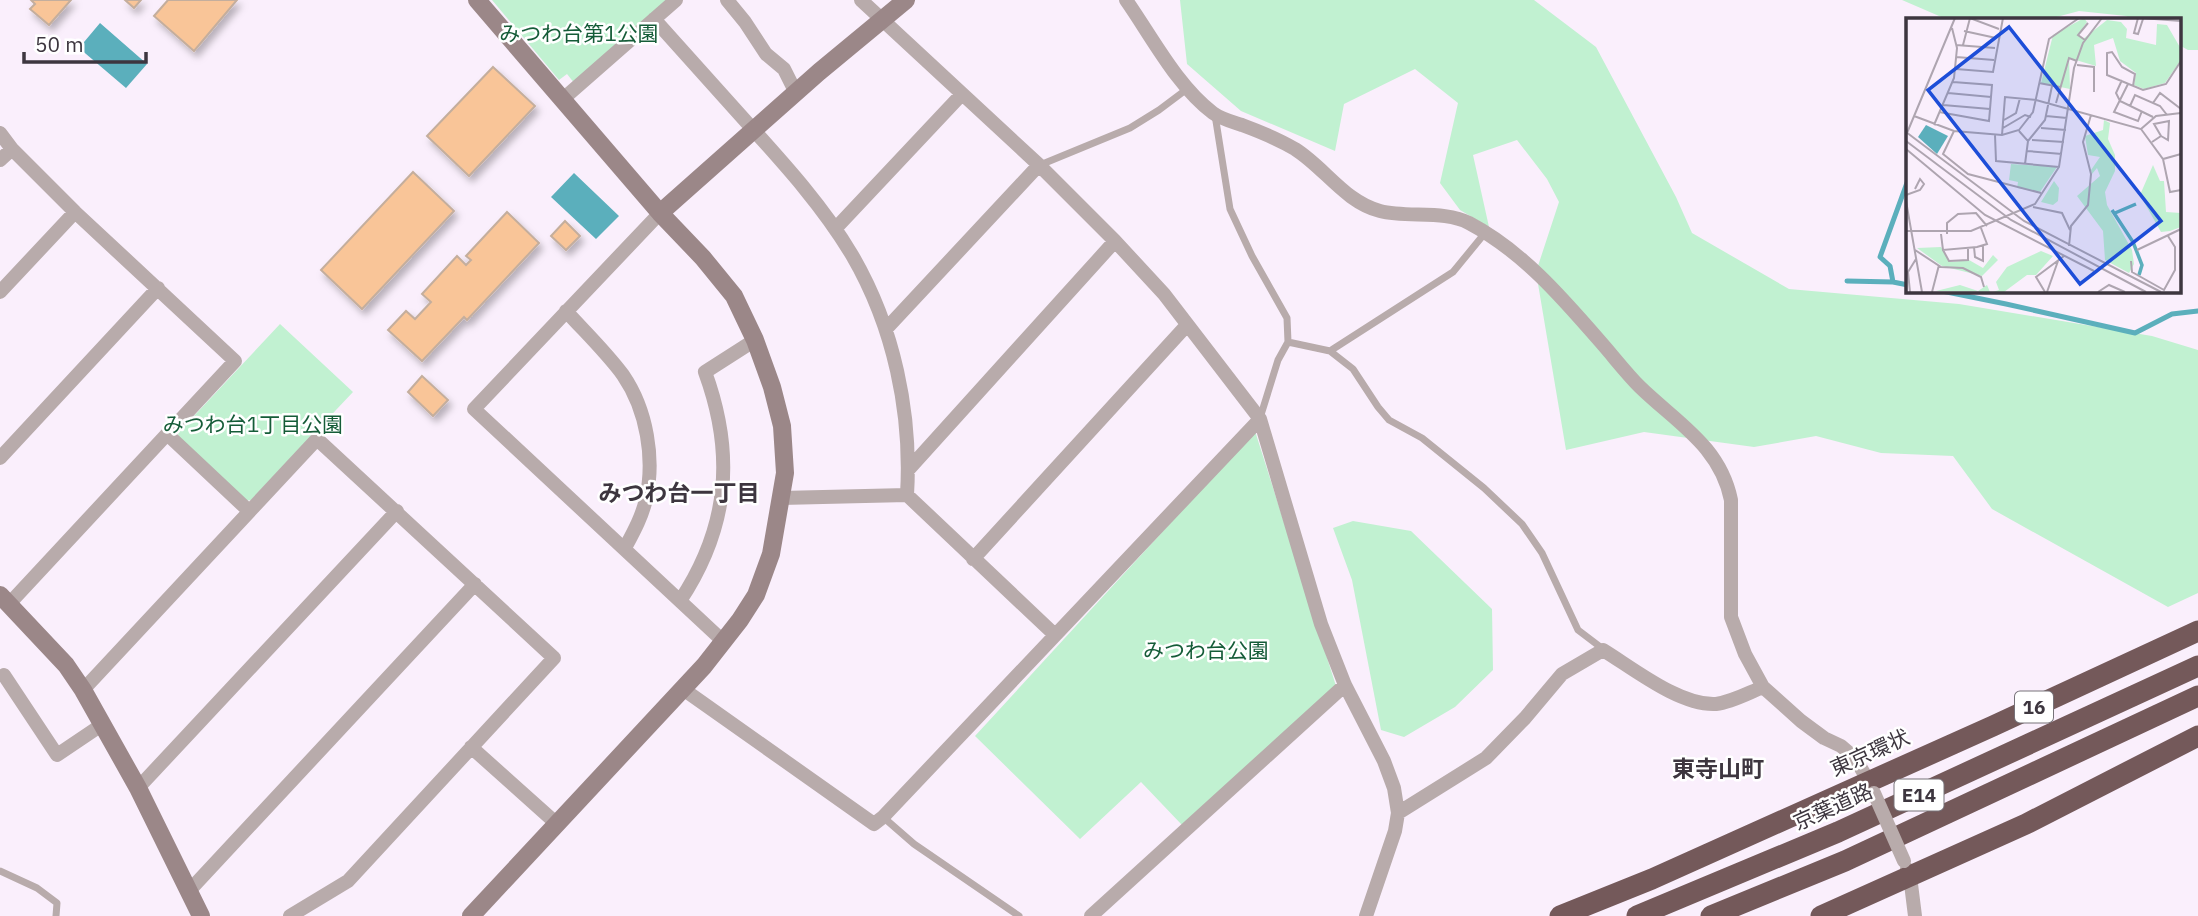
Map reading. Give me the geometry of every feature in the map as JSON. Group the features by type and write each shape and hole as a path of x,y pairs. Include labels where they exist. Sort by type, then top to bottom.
{"highway":[{"name":"東京環状","path":"1560,916 1872,786 2198,631"},
{"name":"京葉道路","path":"1637,916 1838,832 2198,666"},
{"name":"E14","path":"1711,916 1844,860 2198,696"},
{"path":"1821,916 1907,869 2026,824 2198,736"},
{"path":"1735,916 1844,860"}],"street":[{"path":"471,916 724,642 756,595 771,554 785,473 782,426 772,387 755,340 734,296 477,0"},
{"path":"563,99 676,0"},
{"path":"727,0 766,54 784,69 796,93"},
{"path":"861,0 1040,165 1115,241 1164,294 1260,419 1321,624 1345,685 1384,761 1394,788 1398,813 1395,831 1366,916"},
{"path":"724,642 474,410 660,213 906,0"},
{"path":"1126,0 1187,89 1215,115 1269,134 1297,150 1348,195 1364,205 1381,212 1467,221 1529,264 1570,306 1640,387 1685,426 1721,469 1728,484 1731,500 1731,617 1745,654 1763,687 1801,721 1855,758 1872,786 1907,869 1915,916"},
{"path":"654,19 792,172 853,257 886,328 898,377 905,416 908,470 906,495"},
{"path":"835,229 962,94"},
{"path":"0,133 12,149 75,212 235,361 5,599 66,664 83,690 138,788 201,916"},
{"path":"0,160 12,149"},
{"path":"886,328 1040,165"},
{"path":"0,292 75,212"},
{"path":"908,470 1115,241"},
{"path":"0,457 158,288"},
{"path":"566,310 624,377 643,421 649,471 646,499 639,521 625,548"},
{"path":"973,559 1187,325"},
{"path":"680,601 703,560 715,530 722,498 722,430 705,372 755,340"},
{"path":"683,688 874,824 1260,419"},
{"path":"167,434 249,511"},
{"path":"83,690 317,439 554,658 348,881 290,916"},
{"path":"781,498 906,495 1055,635"},
{"path":"138,788 397,511"},
{"path":"189,891 475,584"},
{"path":"1398,813 1486,758 1562,674 1603,650 1682,698 1699,704 1718,704 1763,687"},
{"path":"4,675 57,755 103,724"},
{"path":"1091,916 1345,685"},
{"path":"471,747 557,824"}],"lane":[{"path":"1040,165 1130,128 1187,89"},
{"path":"1215,115 1230,209 1252,256 1287,318 1288,342 1278,360 1260,419"},
{"path":"1330,351 1453,272 1485,233"},
{"path":"1288,342 1330,351 1353,369 1378,407 1390,419 1422,438 1464,471 1522,524 1542,552 1578,630 1603,650"},
{"path":"883,817 914,844 1019,916"},
{"path":"0,871 37,888 57,904 56,916"}],"green space":[{"name":"みつわ台第1公園","path":"492,0 672,0 575,84 567,74 559,80"},
{"path":"1180,0 1534,0 1596,47 1676,197 1692,233 1789,289 1959,304 2152,336 2198,350 2198,593 2168,607 1992,509 1953,456 1881,453 1816,436 1754,447 1644,432 1566,450 1536,272 1559,202 1547,179 1517,140 1473,155 1489,227 1460,210 1440,183 1458,103 1415,69 1344,104 1335,151 1241,111 1187,64"},
{"path":"1902,0 2198,0 2198,50 2188,50 2180,46 2180,18 2129,18 2079,11 2053,18 1944,18"},
{"name":"みつわ台1丁目公園","path":"280,324 353,392 251,500 244,501 179,441 178,433"},
{"name":"みつわ台公園","path":"1255,431 1336,686 1182,825 1141,782 1080,839 975,736"},
{"path":"1353,521 1411,531 1492,609 1493,670 1455,707 1404,737 1381,730 1352,580 1333,528"}],"water":[{"path":"100,23 147,64 126,88 79,48"},
{"path":"574,173 619,216 596,239 551,197"}],"building":[{"path":"31,0 71,0 49,25 30,9 35,4"},
{"path":"125,0 141,0 134,8"},
{"path":"168,0 237,0 194,51 154,16"},
{"path":"493,67 535,106 469,176 427,136"},
{"path":"413,172 454,211 362,309 321,270"},
{"path":"507,212 539,243 467,320 464,317 422,361 388,330 406,311 415,319 431,302 422,294 457,256 466,265 471,260 466,256"},
{"path":"565,221 580,236 566,250 551,236"},
{"path":"422,376 448,400 433,416 408,392"}],"waterway":[{"path":"1893,282 1890,266 1880,257 1906,186"},
{"path":"1847,281 1906,285"},
{"path":"1947,292 2135,333 2172,314 2198,311"}],"district":[{"name":"みつわ台一丁目","path":"679,493"},
{"name":"東寺山町","path":"1718,769"}]}
